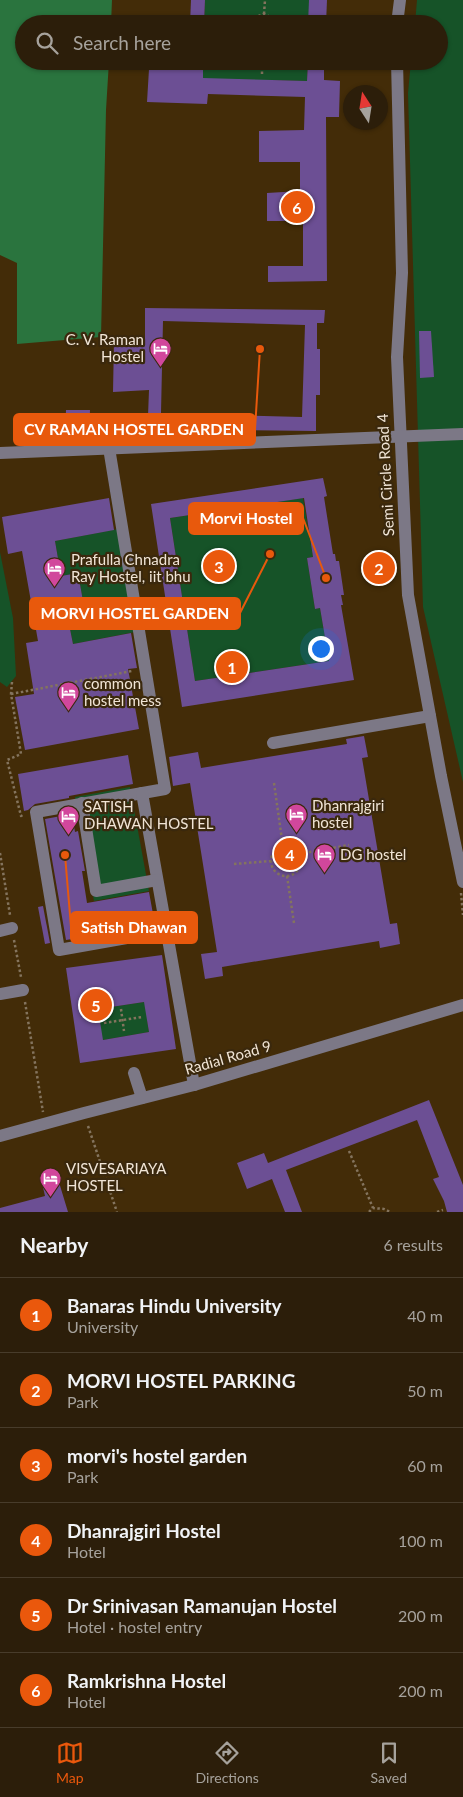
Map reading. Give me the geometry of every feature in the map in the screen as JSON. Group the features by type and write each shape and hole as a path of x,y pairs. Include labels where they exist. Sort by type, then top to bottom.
{"street":[{"path":"398,15 400,0"},
{"name":"Semi Circle Road 4","path":"396,70 402,273 397,357 408,595 463,882"},
{"path":"0,453 463,434"},
{"path":"109,448 165,789 36,812 59,950 166,931"},
{"path":"273,743 430,716"},
{"path":"142,793 194,1085"},
{"path":"82,803 96,891 157,880"},
{"path":"456,847 463,873"},
{"path":"0,994 23,990"},
{"name":"Radial Road 9","path":"0,1136 194,1085 463,1005"},
{"path":"134,1073 142,1098"}],"path":[{"path":"264,14 265,0"},
{"path":"11,694 145,668"},
{"path":"12,682 11,694 21,754 7,760 21,816 36,812"},
{"path":"274,783 283,847"},
{"path":"299,854 349,845"},
{"path":"283,847 290,847 299,854 300,864 298,870 287,876 274,871 271,861 274,853 283,847"},
{"path":"234,864 271,861"},
{"path":"287,876 294,923"},
{"path":"121,1009 124,1031"},
{"path":"104,1023 142,1017"},
{"path":"84,1113 117,1212"},
{"path":"349,1151 374,1208"},
{"path":"369,1212 374,1208 390,1212"},
{"path":"437,1212 443,1210"}],"shaded area":[{"path":"0,0 463,0 463,1212 0,1212"}],"green space":[{"path":"0,0 112,0 111,15 15,15 15,70 108,70 101,337 17,344 17,263 0,255"},
{"path":"205,0 309,0 309,15 204,15"},
{"path":"417,0 463,0 463,782 423,607 408,93 410,70 448,70 448,15 416,15"},
{"path":"203,70 308,70 307,81 203,79"},
{"path":"303,498 313,557 307,558 315,609 320,608 329,661 195,681 170,518"},
{"path":"118,529 135,632 73,644 65,604 83,601 78,573 61,576 55,541"},
{"path":"0,552 13,618 16,676 7,687 0,682"},
{"path":"130,787 149,891 94,901 75,797"},
{"path":"144,1002 154,1019 147,1020 149,1032 103,1040 93,1021 100,1020 98,1009"}],"building":[{"path":"191,0 205,0 204,15 190,15"},
{"path":"309,0 327,0 326,15 308,15"},
{"path":"149,70 203,70 203,78 307,81 308,70 324,70 324,80 340,81 339,117 326,117 327,281 268,282 268,266 303,266 303,221 267,221 267,193 300,191 300,162 259,162 259,131 304,130 305,97 208,94 207,104 147,102"},
{"name":"C. V. Raman Hostel","path":"145,308 325,310 324,323 317,323 317,349 320,349 320,395 316,395 316,431 142,429 143,416 148,416 149,390 113,392 114,340 145,340","holes":["163,321 305,325 302,417 161,413"]},
{"path":"419,331 431,331 434,377 420,378"},
{"path":"66,410 90,410 89,438 65,441"},
{"path":"323,478 327,496 324,497 333,554 335,554 336,561 339,561 344,595 341,595 343,605 341,605 354,680 182,707 151,504","holes":["304,498 313,557 307,558 315,609 320,608 329,661 195,681 170,518"]},
{"path":"109,498 114,530 55,541 61,576 78,573 83,601 65,604 73,644 131,633 137,668 128,669 139,729 25,750 15,697 34,694 26,643 38,641 22,551 8,554 2,517"},
{"name":"Dhanrajgiri hostel","path":"364,736 368,757 362,758 390,924 397,923 400,944 380,948 379,941 222,967 223,976 205,979 201,954 217,952 190,783 173,786 169,757 198,752 201,768 347,744 346,739"},
{"path":"128,755 133,784 35,804 24,811 18,774"},
{"path":"72,814 75,832 78,831 85,871 82,871 87,903 149,892 155,925 66,940 45,819"},
{"path":"43,906 50,943 45,944 38,907"},
{"path":"162,955 176,1049 80,1063 66,968","holes":["144,1002 149,1032 103,1040 98,1009"]},
{"path":"429,1100 463,1185 463,1212 447,1212 444,1201 433,1179 439,1177 417,1120 286,1170 302,1212 285,1212 272,1179 247,1189 237,1163 264,1153 268,1163"},
{"name":"VISVESARIAYA HOSTEL","path":"58,1179 68,1212 0,1212 0,1208 45,1196 42,1183"}],"place":[{"name":"Ramkrishna Hostel","path":"297,207"},
{"name":"CV RAMAN HOSTEL GARDEN","path":"260,349"},
{"name":"C. V. Raman Hostel","path":"160,368"},
{"name":"MORVI HOSTEL GARDEN","path":"270,554"},
{"name":"morvi's hostel garden","path":"219,566"},
{"name":"MORVI HOSTEL PARKING","path":"379,568"},
{"name":"Morvi Hostel","path":"326,578"},
{"name":"Prafulla Chnadra Ray Hostel, iit bhu","path":"55,588"},
{"name":"Banaras Hindu University","path":"232,667"},
{"name":"common hostel mess","path":"68,712"},
{"name":"Dhanrajgiri hostel","path":"296,834"},
{"name":"SATISH DHAWAN HOSTEL","path":"68,835"},
{"name":"Dhanrajgiri Hostel","path":"290,854"},
{"name":"Satish Dhawan","path":"65,855"},
{"name":"DG hostel","path":"324,874"},
{"name":"Dr Srinivasan Ramanujan Hostel","path":"96,1005"},
{"name":"VISVESARIAYA HOSTEL","path":"50,1197"}]}
